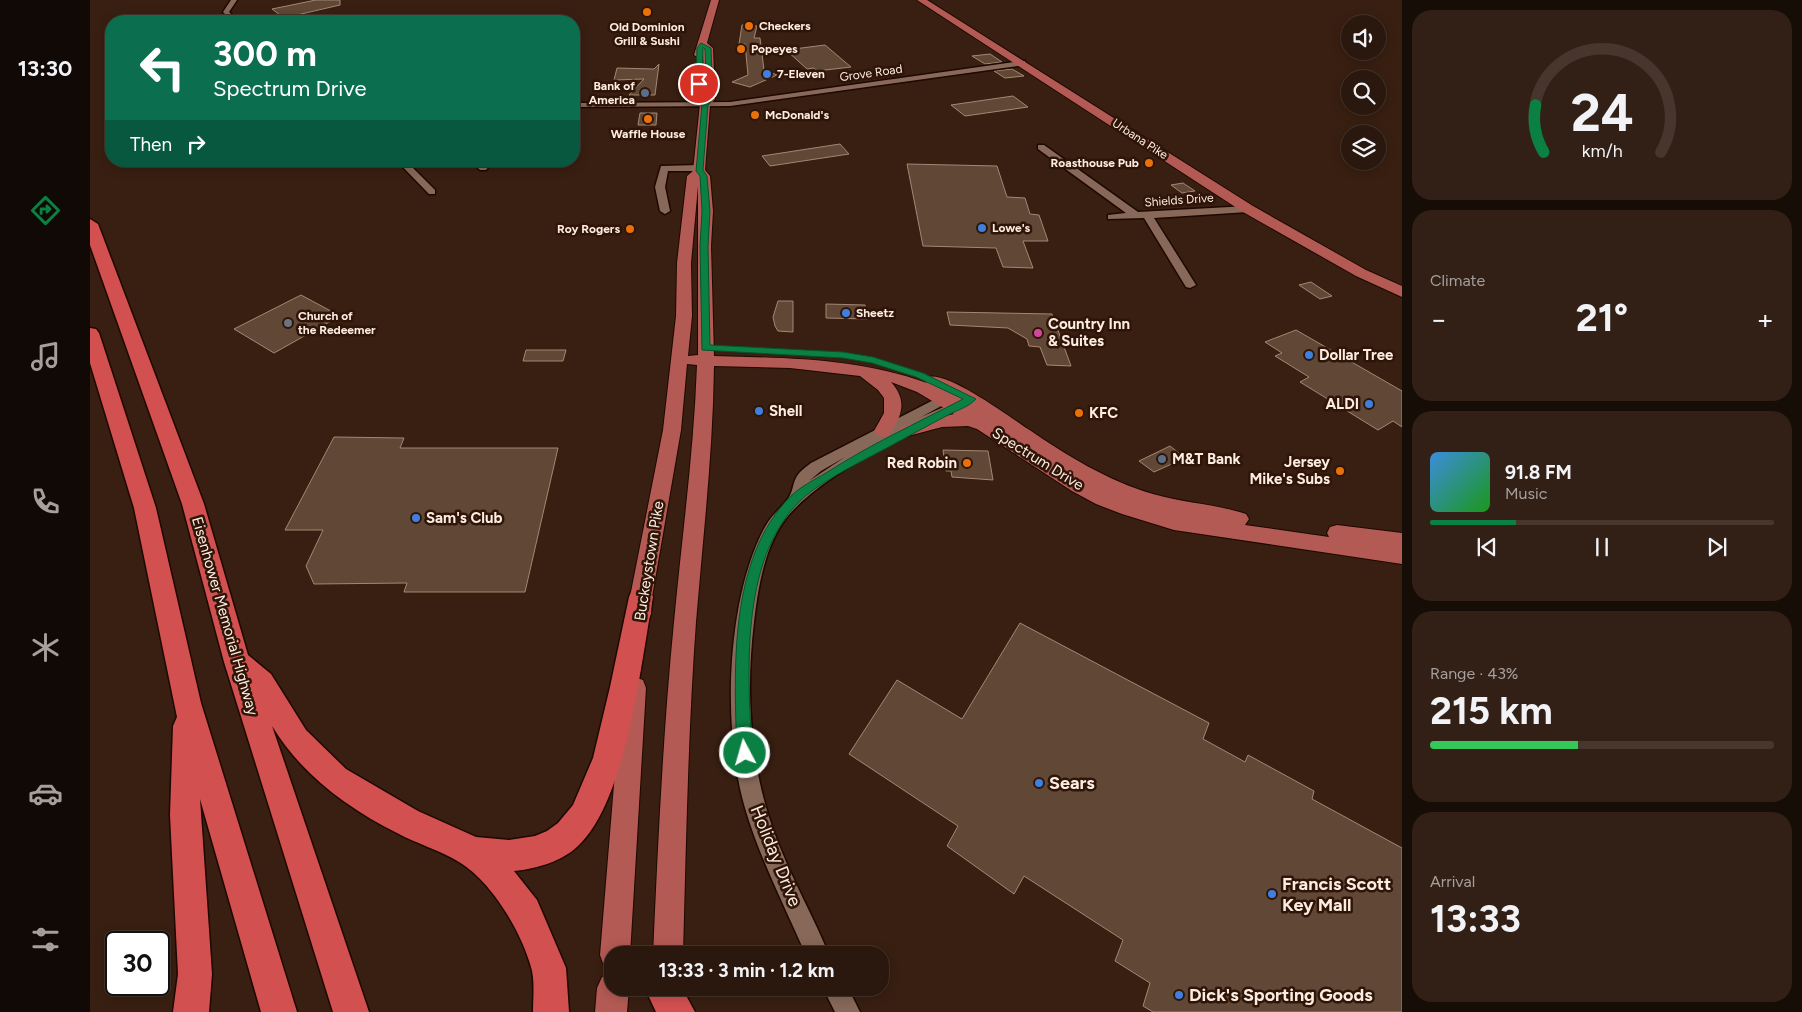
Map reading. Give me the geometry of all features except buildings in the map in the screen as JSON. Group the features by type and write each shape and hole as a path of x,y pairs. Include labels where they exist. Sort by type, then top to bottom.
{"highway":[{"name":"Eisenhower Memorial Highway","path":"90,224 151,386 192,504 237,662 350,1012"},
{"path":"90,333 145,508 187,703 279,1012"},
{"path":"237,662 261,683 296,740 336,779 407,822 471,852 490,856 516,855 546,848 569,834 586,811 607,764 641,597"},
{"path":"187,703 186,815 195,974 192,1012"},
{"path":"471,852 494,871 525,912 549,968 551,1012"}],"main road":[{"name":"Buckeystown Pike","path":"705,104 698,99 699,48 703,44 715,0"},
{"name":"Urbana Pike","path":"921,0 1248,208 1361,273 1402,292"},
{"name":"Buckeystown Pike","path":"616,946 641,597 672,430 681,353 684,316 684,263 693,176 699,169 705,104 710,99 708,48 703,44"},
{"name":"Buckeystown Pike","path":"668,946 675,771 685,623 704,421 706,354 704,246 706,211 704,176 699,169"},
{"name":"Urbana Pike","path":"1361,273 1374,285 1402,301"},
{"name":"Spectrum Drive","path":"681,353 850,356 873,360 910,372 1108,485 1138,497 1170,506 1264,523 1402,542"},
{"name":"Spectrum Drive","path":"706,354 888,374 957,399 987,427 1079,486 1129,510 1174,522 1402,556"},
{"path":"852,369 870,375 892,392 895,403 894,413 883,431"},
{"path":"908,430 939,421 960,419 987,427"},
{"path":"611,1012 612,996"}],"street":[{"path":"229,15 226,12 234,0"},
{"name":"Grove Road","path":"580,105 705,104 771,99 1022,63"},
{"path":"1041,147 1142,215 1190,285"},
{"path":"407,167 432,192"},
{"path":"665,211 660,187 664,168 699,169"},
{"name":"Shields Drive","path":"1112,217 1248,208"},
{"name":"Holiday Drive","path":"814,946 763,833 746,767 742,725 742,668 752,585 762,548 770,530 779,516 796,497 957,399"},
{"name":"Holiday Drive","path":"796,497 803,478 816,467 883,431 957,399"},
{"path":"839,996 848,1012"}],"place":[{"name":"Old Dominion Grill & Sushi","path":"647,12"},
{"name":"Checkers","path":"749,26"},
{"name":"Popeyes","path":"741,49"},
{"name":"7-Eleven","path":"767,74"},
{"name":"Bank of America","path":"645,93"},
{"name":"McDonald's","path":"755,115"},
{"name":"Waffle House","path":"648,119"},
{"name":"Roasthouse Pub","path":"1149,163"},
{"name":"Lowe's","path":"982,228"},
{"name":"Roy Rogers","path":"630,229"},
{"name":"Sheetz","path":"846,313"},
{"name":"Church of the Redeemer","path":"288,323"},
{"name":"Country Inn & Suites","path":"1038,333"},
{"name":"Dollar Tree","path":"1309,355"},
{"name":"ALDI","path":"1369,404"},
{"name":"Shell","path":"759,411"},
{"name":"KFC","path":"1079,413"},
{"name":"M&T Bank","path":"1162,459"},
{"name":"Red Robin","path":"967,463"},
{"name":"Jersey Mike's Subs","path":"1340,471"},
{"name":"Sam's Club","path":"416,518"},
{"name":"Sears","path":"1039,783"},
{"name":"Francis Scott Key Mall","path":"1272,894"},
{"name":"Dick's Sporting Goods","path":"1179,995"}],"route":[{"path":"699,84 699,48 703,44 708,48 710,99 705,104 700,140 699,171 704,176 706,211 704,246 706,348 843,355 873,360 919,375 958,391 971,399 859,457 796,497 779,516 770,530 762,548 752,585 744,632 741,677 742,725 745,753"}]}
